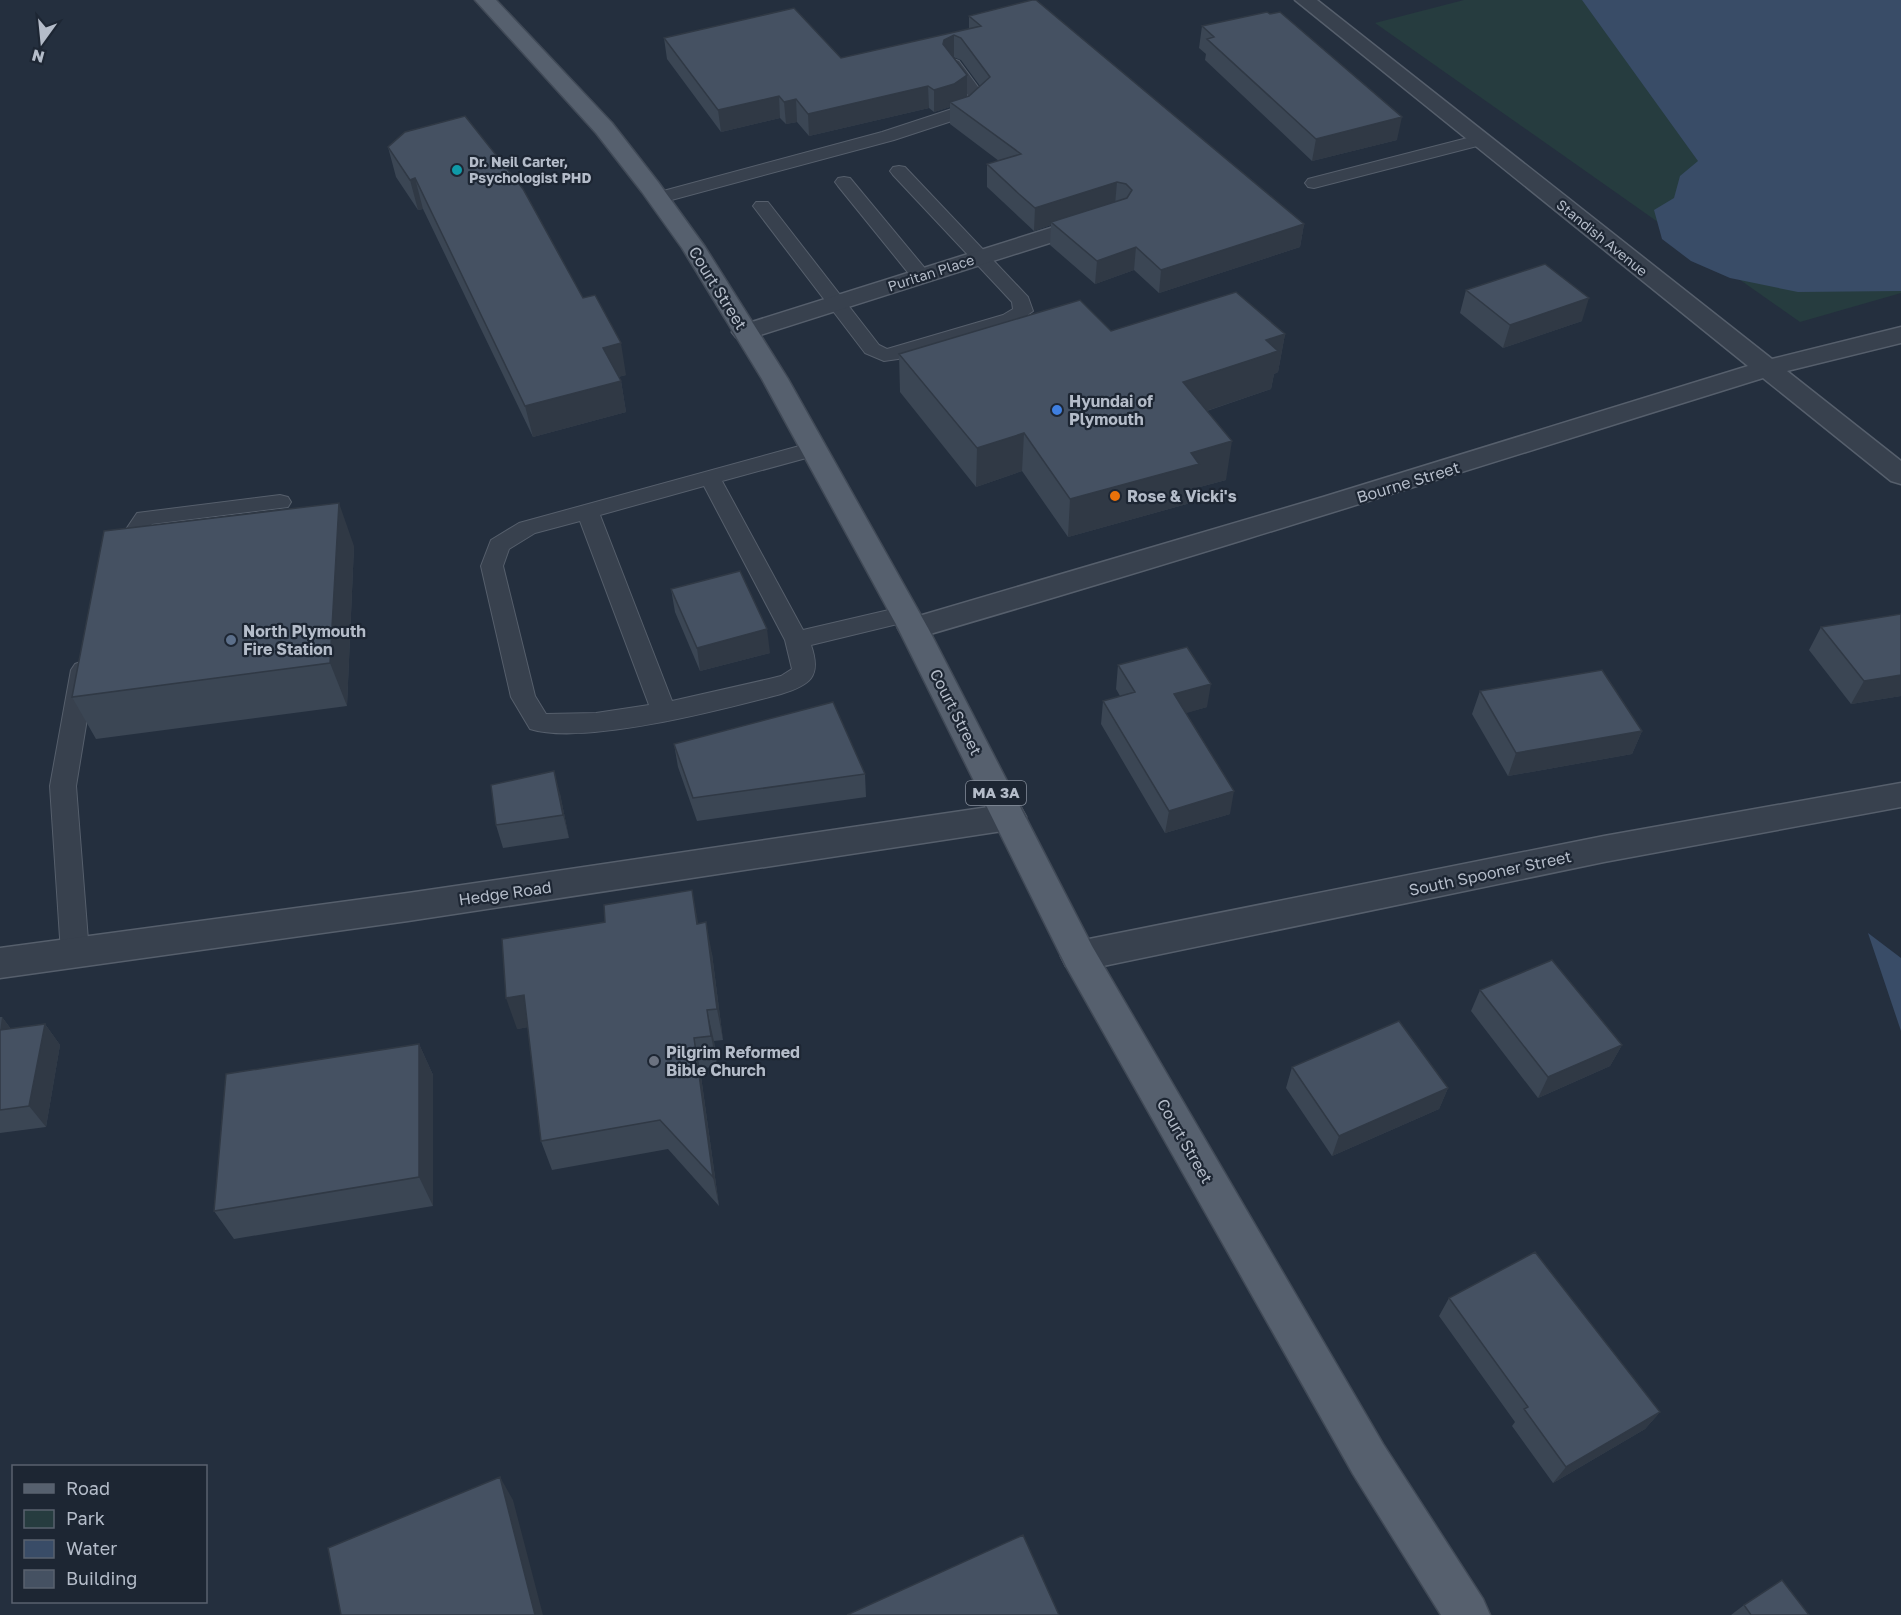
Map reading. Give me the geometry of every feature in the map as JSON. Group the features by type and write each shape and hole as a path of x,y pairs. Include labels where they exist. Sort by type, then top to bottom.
{"main road":[{"name":"Court Street","path":"485,0 604,128 693,247 745,332 814,449 910,621 1079,956 1368,1459 1467,1615"}],"street":[{"name":"Standish Avenue","path":"1305,0 1765,369 1901,475"},
{"name":"Puritan Place","path":"745,332 1116,214"},
{"name":"Bourne Street","path":"910,621 1492,456 1765,369 1877,343 1901,335"},
{"name":"South Spooner Street","path":"1079,956 1604,849 1901,795"},
{"name":"Hedge Road","path":"0,963 431,904 1009,818"}],"lane":[{"path":"658,198 888,135 961,112 979,99 953,64"},
{"path":"1314,183 1479,140"},
{"path":"762,206 872,349 884,355 898,353 1010,319 1023,311 1022,301 899,171"},
{"path":"844,182 921,276"},
{"path":"710,478 797,640 806,661 801,676 796,681 605,722 539,723 523,697 492,566 499,545 527,528 814,449"},
{"path":"111,572 115,561 146,518 280,502"},
{"path":"587,511 663,710"},
{"path":"797,640 910,621"},
{"path":"75,953 63,786 81,679 90,647"}],"green space":[{"path":"1464,0 1901,0 1901,293 1800,322 1375,23"}],"water":[{"path":"1582,0 1901,0 1901,291 1798,292 1730,278 1691,261 1662,239 1654,210 1674,198 1680,176 1698,161"},
{"path":"1868,933 1901,958 1901,1031"}],"building":[{"path":"1036,0 1304,224 1161,270 1136,247 1097,261 1051,222 1127,198 1132,190 1126,184 1117,182 1035,208 1019,194 987,164 1021,154 950,102 969,96 990,77 961,38 954,35 944,40 943,44 967,75 954,84 934,90 928,86 808,114 796,99 784,102 779,96 718,110 664,38 794,8 841,58 981,26 969,16"},
{"path":"1267,12 1270,14 1280,12 1402,117 1316,139 1207,39 1214,37 1202,26"},
{"path":"465,116 523,189 583,298 595,295 621,343 603,348 621,381 525,406 415,178 410,180 388,147 405,132"},
{"path":"1545,264 1589,298 1510,325 1466,290"},
{"path":"1236,292 1285,334 1266,340 1278,351 1183,382 1232,441 1191,453 1199,464 1070,499 1024,433 977,448 899,354 1080,300 1111,331"},
{"name":"North Plymouth Fire Station","path":"339,503 330,663 72,697 104,531"},
{"path":"740,571 767,629 697,648 671,589"},
{"path":"1901,614 1901,675 1864,681 1821,627"},
{"path":"1187,647 1211,684 1174,694 1234,791 1169,811 1103,701 1135,692 1118,665"},
{"path":"1602,670 1642,731 1516,753 1480,691"},
{"path":"833,702 865,774 693,798 674,744"},
{"path":"554,771 563,815 496,825 491,785"},
{"name":"Pilgrim Reformed Bible Church","path":"692,890 697,924 706,922 717,1009 707,1010 711,1036 694,1038 713,1177 660,1120 541,1141 524,995 506,998 502,939 605,922 604,905"},
{"path":"1552,960 1622,1045 1548,1077 1480,990"},
{"path":"1399,1021 1448,1088 1339,1136 1292,1067"},
{"path":"45,1024 29,1106 0,1110 0,1030"},
{"path":"419,1044 419,1177 214,1211 226,1074"},
{"path":"1535,1252 1660,1412 1566,1467 1524,1409 1528,1407 1449,1298"},
{"path":"500,1477 535,1615 341,1615 328,1548"},
{"path":"1023,1535 1059,1615 847,1615"},
{"path":"1782,1580 1809,1615 1751,1615 1744,1605"}],"place":[{"name":"Dr. Neil Carter, Psychologist PHD","path":"457,170"},
{"name":"Hyundai of Plymouth","path":"1057,410"},
{"name":"Rose & Vicki's","path":"1115,496"},
{"name":"North Plymouth Fire Station","path":"231,640"},
{"name":"Pilgrim Reformed Bible Church","path":"654,1061"}]}
